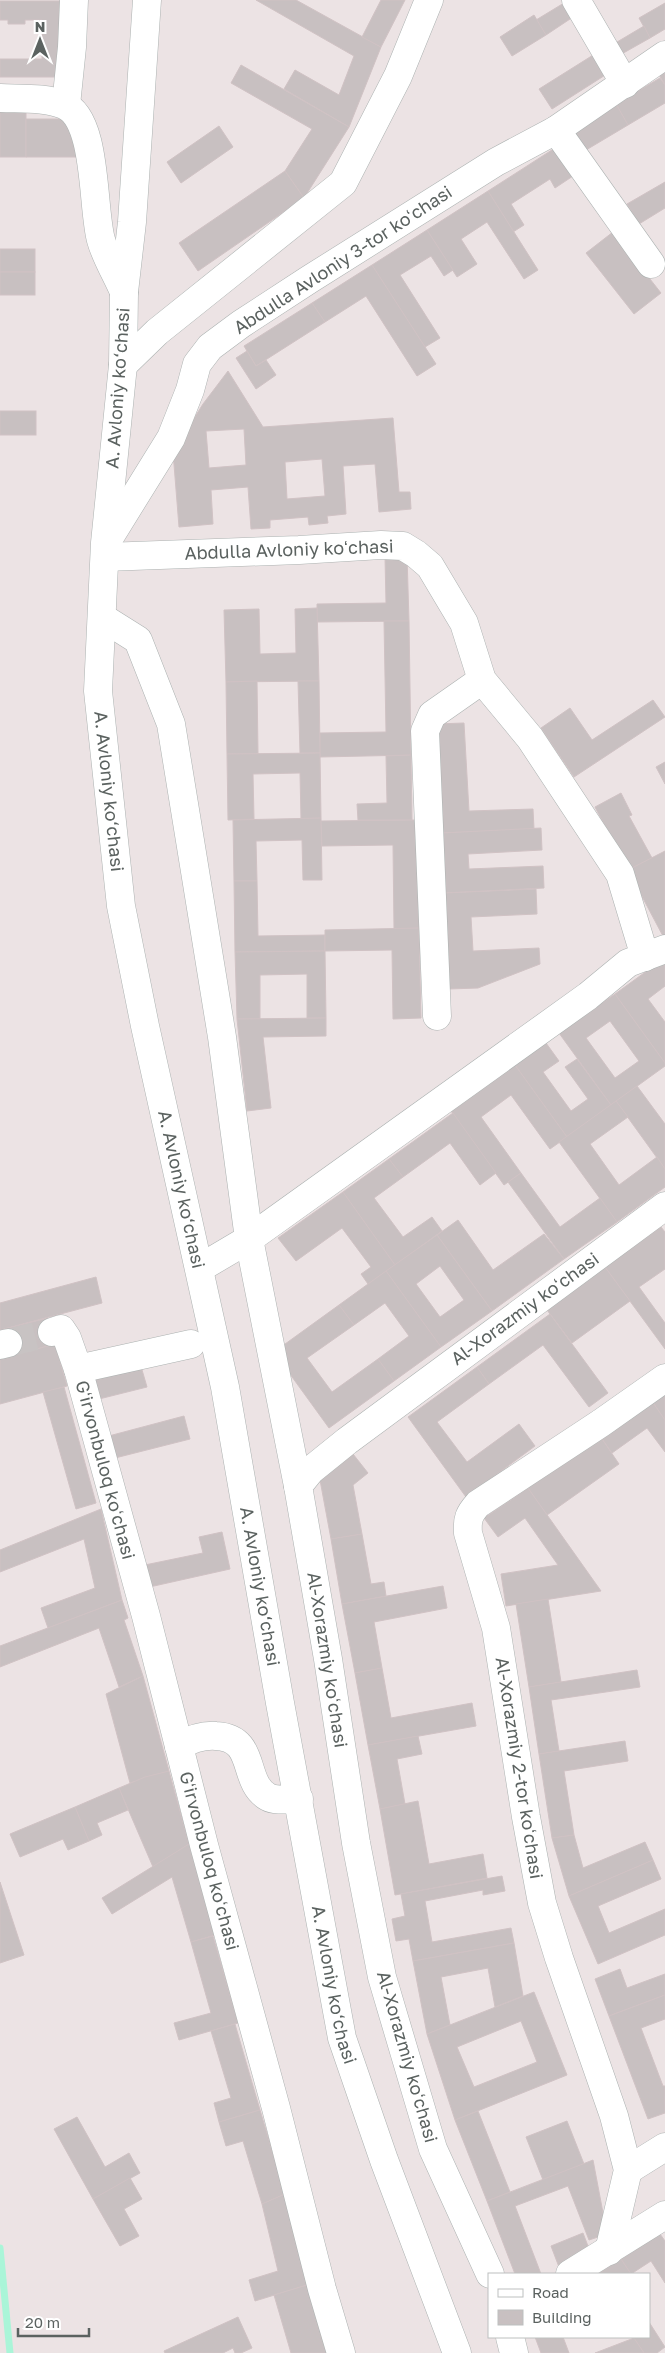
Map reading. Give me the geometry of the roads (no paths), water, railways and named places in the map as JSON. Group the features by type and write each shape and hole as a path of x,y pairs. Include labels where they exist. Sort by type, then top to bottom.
{"street":[{"path":"66,105 72,47 74,0"},
{"name":"A. Avloniy ko‘chasi","path":"147,0 132,222 124,292 123,365 105,550 98,691 121,906 145,1026 225,1387 342,2038 384,2160 456,2353"},
{"path":"123,365 156,332 343,183 398,76 429,0"},
{"path":"576,0 625,84"},
{"name":"Abdulla Avloniy 3-tor koʻchasi","path":"105,550 171,438 190,390 197,364 210,347 241,324 310,279 496,162 556,130 665,55"},
{"path":"0,98 34,100 66,105 81,122 88,144 101,240 124,292"},
{"path":"556,130 651,264"},
{"name":"Abdulla Avloniy koʻchasi","path":"105,550 299,550 380,545 404,546 430,566 464,623 482,680 530,738 620,874 655,953"},
{"path":"103,618 138,640 171,724 211,968 249,1239 298,1486"},
{"path":"437,1016 425,731 432,715 482,680"},
{"path":"200,1268 249,1239 588,996 628,963 655,953"},
{"name":"Al-Xorazmiy koʻchasi","path":"490,2273 433,2149 382,1977 356,1843 328,1659 298,1486 311,1470 347,1441 665,1206"},
{"name":"Gʻirvonbuloq koʻchasi","path":"52,1332 61,1329 67,1338 78,1369 146,1616 322,2289 341,2353"},
{"name":"Gʻirvonbuloq koʻchasi","path":"78,1369 191,1344"},
{"name":"Al-Xorazmiy 2-tor koʻchasi","path":"609,2251 628,2170 614,2116 559,1958 542,1903 526,1817 496,1628 468,1533 468,1515 478,1504 601,1423 665,1378"},
{"path":"179,1746 190,1739 208,1736 227,1736 237,1742 246,1755 260,1791 269,1798 299,1799"},
{"path":"628,2170 665,2147"},
{"path":"572,2273 665,2215"},
{"path":"510,2338 514,2353"}],"waterway":[{"path":"0,2248 10,2353"}],"tunnel":[{"path":"8,1343 52,1332"}]}
